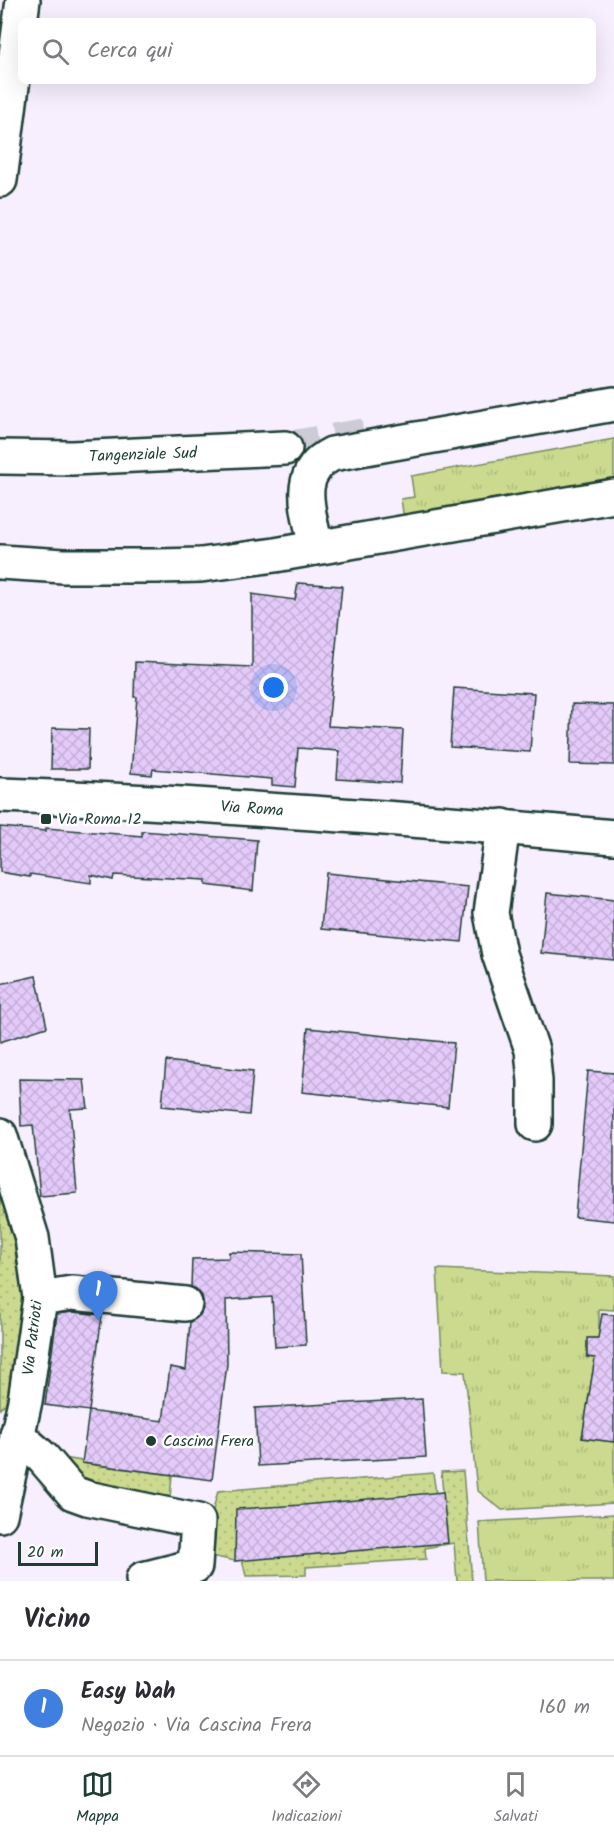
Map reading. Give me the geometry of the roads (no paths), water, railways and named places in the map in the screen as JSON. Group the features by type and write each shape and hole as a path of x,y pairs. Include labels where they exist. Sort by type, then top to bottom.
{"main road":[{"path":"21,18 23,0"},
{"path":"2,165 18,39"},
{"path":"316,548 306,483 309,474 324,458 332,454 614,404"},
{"name":"Tangenziale Sud","path":"0,457 84,457 285,448"},
{"path":"0,562 75,566 201,565 316,548 614,496"},
{"name":"Via Roma","path":"0,795 182,804 503,826 614,837"},
{"path":"503,826 491,914 499,954 532,1050 535,1124"},
{"name":"Via Patrioti","path":"0,1135 32,1238 40,1298 25,1401 9,1430 0,1515"},
{"path":"40,1298 72,1293 185,1304"},
{"path":"9,1430 43,1458 73,1493 87,1498 198,1521 195,1566 143,1579"}],"tunnel":[{"path":"285,448 364,435"}],"place":[{"name":"Via Roma 12","path":"46,819"},
{"name":"Easy Wah","path":"98,1321"},
{"name":"Cascina Frera","path":"151,1441"}]}
